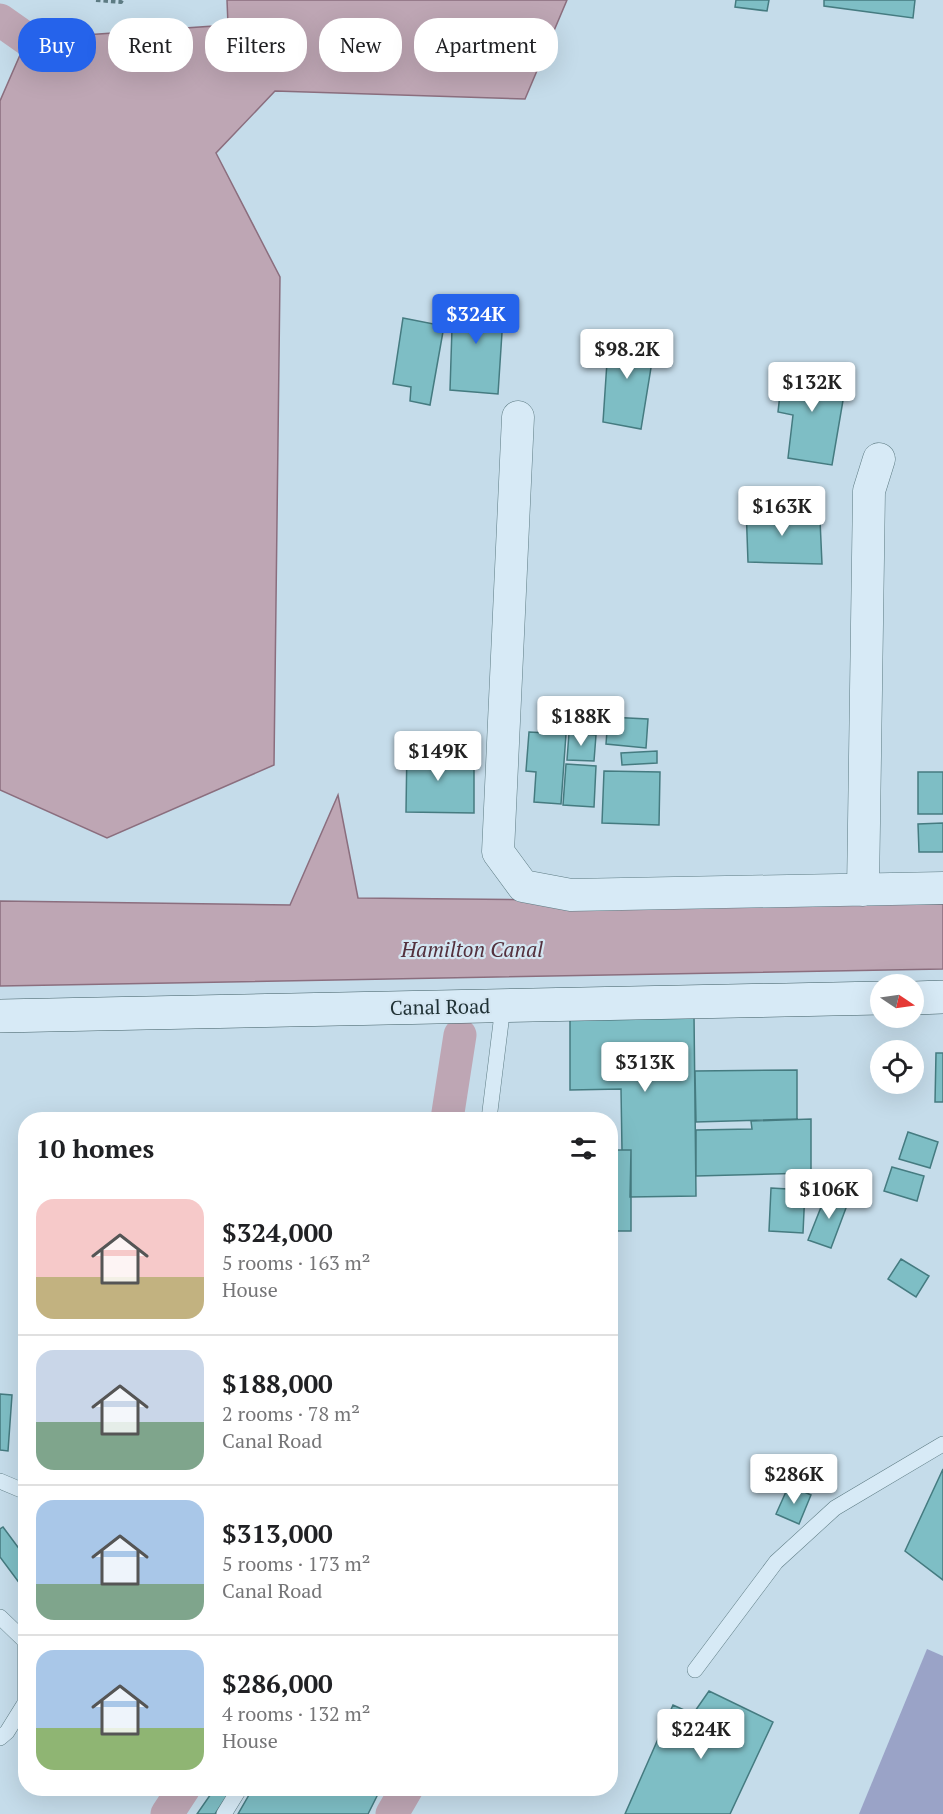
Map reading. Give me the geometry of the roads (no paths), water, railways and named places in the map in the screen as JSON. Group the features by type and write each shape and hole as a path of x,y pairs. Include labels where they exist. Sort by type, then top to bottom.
{"main road":[{"path":"924,998 943,997"},
{"name":"Canal Road","path":"0,1016 870,998"}],"street":[{"path":"518,417 498,852 524,886 571,895 943,888"},
{"path":"863,890 868,490 879,459"}],"lane":[{"path":"490,1112 503,1006"},
{"path":"695,1670 776,1562 835,1508 943,1444"},
{"path":"0,1480 18,1488"},
{"path":"0,1617 18,1634"},
{"path":"0,1738 7,1732 18,1714"},
{"path":"224,1814 235,1796"}],"water":[{"path":"227,0 567,0 558,21 558,18 414,18 414,72 536,72 525,99 275,91 216,153 280,277 274,765 107,838 0,790 0,101 18,60 18,72 96,72 96,34 108,33 108,72 193,72 193,27 205,27 205,72 307,72 307,18 228,18"},
{"name":"Hamilton Canal","path":"338,795 358,898 943,904 943,969 0,986 0,901 290,905"}],"waterway":[{"path":"0,20 18,33"},
{"path":"448,1112 460,1035"},
{"path":"167,1814 179,1796"},
{"path":"392,1814 402,1796"}]}
